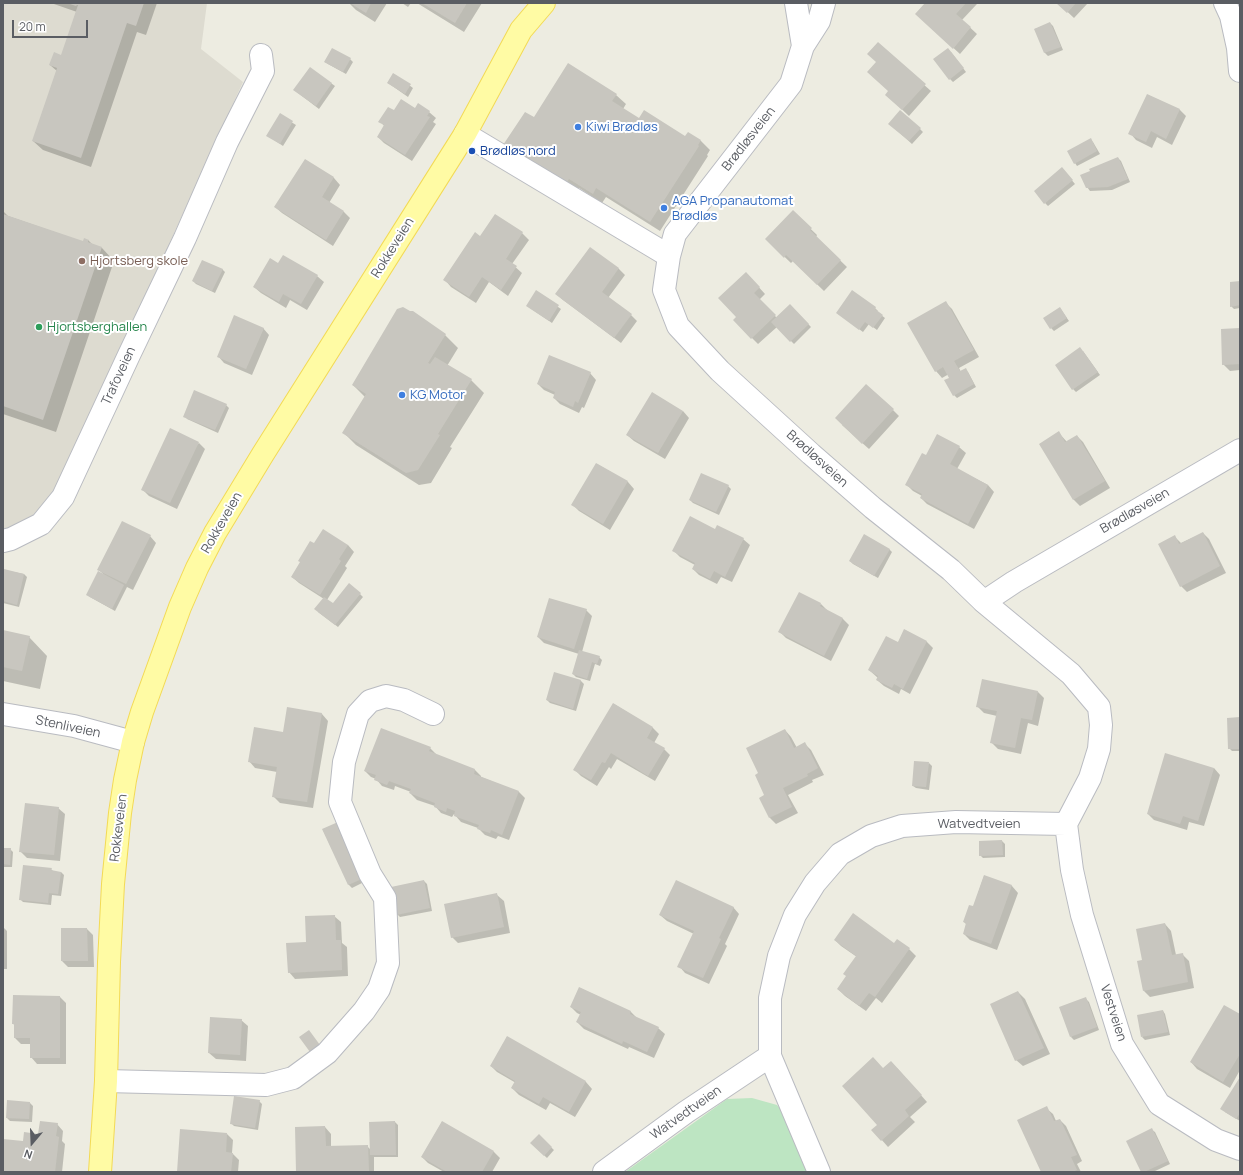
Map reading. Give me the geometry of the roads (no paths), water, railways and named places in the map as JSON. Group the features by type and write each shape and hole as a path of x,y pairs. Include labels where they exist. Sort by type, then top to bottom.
{"main road":[{"name":"Rokkeveien","path":"521,30 526,3"},
{"name":"Rokkeveien","path":"100,1172 106,1081 113,884 121,806 133,742 142,712 180,607 197,568 215,533 263,454 465,134 521,30 544,3"}],"street":[{"name":"Brødløsveien","path":"796,3 803,46"},
{"name":"Brødløsveien","path":"824,3 819,21 803,46 791,84 675,234 669,256 664,290 678,326 720,371 811,454 873,508 951,570 984,602 1014,582 1240,450"},
{"path":"1225,3 1231,16 1238,48 1240,71"},
{"name":"Trafoveien","path":"3,542 41,524 63,497 125,362 185,238 228,142 263,71 261,55"},
{"path":"465,134 669,256"},
{"path":"984,602 1070,674 1099,707 1101,725 1099,749 1090,778 1066,824"},
{"path":"106,1081 266,1085 293,1078 328,1053 364,1011 379,989 388,962 385,898 370,874 340,802 344,762 358,714 370,701 386,696 404,700 433,714"},
{"name":"Stenliveien","path":"3,714 74,726 133,742"},
{"name":"Watvedtveien","path":"818,1172 770,1056 770,998 780,956 795,915 815,883 840,854 871,836 902,826 956,822 1066,824"},
{"name":"Vestveien","path":"1066,824 1072,870 1082,915 1122,1044 1160,1104 1216,1140 1240,1149"},
{"name":"Watvedtveien","path":"604,1172 686,1112 770,1056"}],"place":[{"name":"Kiwi Brødløs","path":"578,127"},
{"name":"Brødløs nord","path":"472,151"},
{"name":"AGA Propanautomat Brødløs","path":"664,208"},
{"name":"Hjortsberg skole","path":"82,261"},
{"name":"Hjortsberghallen","path":"39,327"},
{"name":"KG Motor","path":"402,395"}]}
